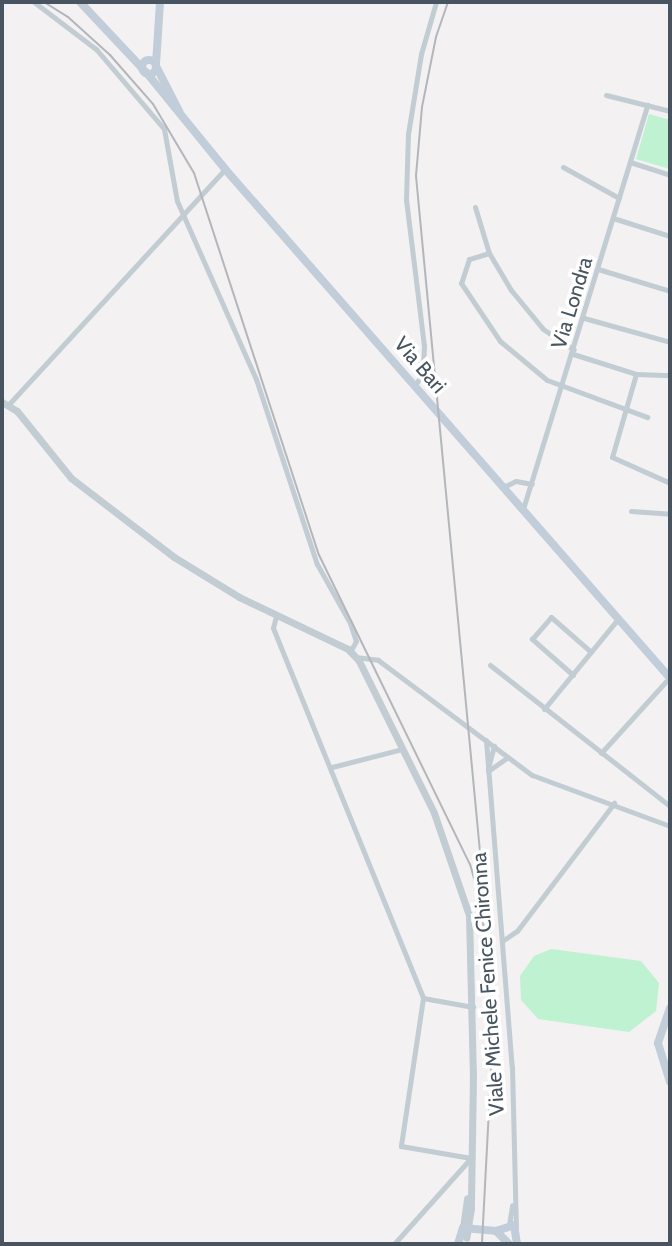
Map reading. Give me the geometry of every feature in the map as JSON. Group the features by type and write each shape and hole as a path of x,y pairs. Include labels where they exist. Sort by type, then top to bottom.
{"main road":[{"path":"80,2 127,55 149,65 181,117"},
{"path":"149,65 159,43 160,2"},
{"name":"Via Bari","path":"149,65 181,117 225,169 670,678"},
{"path":"670,1009 658,1043 670,1083"},
{"path":"470,1228 509,1234"},
{"path":"462,1242 470,1228"},
{"path":"462,1242 470,1228"}],"street":[{"path":"34,2 96,49 164,129 172,186 182,214 257,379 317,564 350,622 356,641 353,654 402,749 448,848 469,915 473,1007 470,1228"},
{"path":"415,385 423,373 424,346 406,200 408,134 421,54 436,2"},
{"path":"606,94 670,111"},
{"name":"Via Londra","path":"523,509 648,105"},
{"path":"630,162 670,175"},
{"path":"563,167 619,198"},
{"path":"225,169 5,403 71,478 197,573 353,654 378,660 540,779 614,803 670,826"},
{"path":"475,207 489,253 524,309 543,328 573,352 636,374 670,375"},
{"path":"613,219 670,236"},
{"path":"489,253 469,259 461,278 465,291 500,341 533,370 562,387 646,417"},
{"path":"598,269 670,291"},
{"path":"584,318 670,342"},
{"path":"636,374 612,457 670,483"},
{"path":"503,487 516,481 532,484"},
{"path":"631,511 670,514"},
{"path":"276,616 273,628 332,767 423,998 401,1146 471,1158"},
{"path":"573,675 532,639 551,617 591,652"},
{"path":"544,709 618,619"},
{"path":"490,665 670,806"},
{"path":"601,753 670,678"},
{"name":"Viale Michele Fenice Chironna","path":"486,740 512,1068 513,1195 509,1234"},
{"path":"488,771 494,746"},
{"path":"332,767 402,749"},
{"path":"488,771 508,757"},
{"path":"502,941 517,931 614,803"},
{"path":"423,998 473,1007"},
{"path":"394,1244 471,1158"}],"green space":[{"path":"649,114 670,120 670,169 636,159"},
{"path":"551,949 641,961 659,983 656,1011 629,1032 538,1019 521,1000 520,976 534,956"}],"railway":[{"path":"44,2 68,17 110,55 153,104 194,173 319,555 470,864 482,907 491,1071 482,1244"},
{"path":"448,2 436,37 422,107 416,176 483,884"}]}
